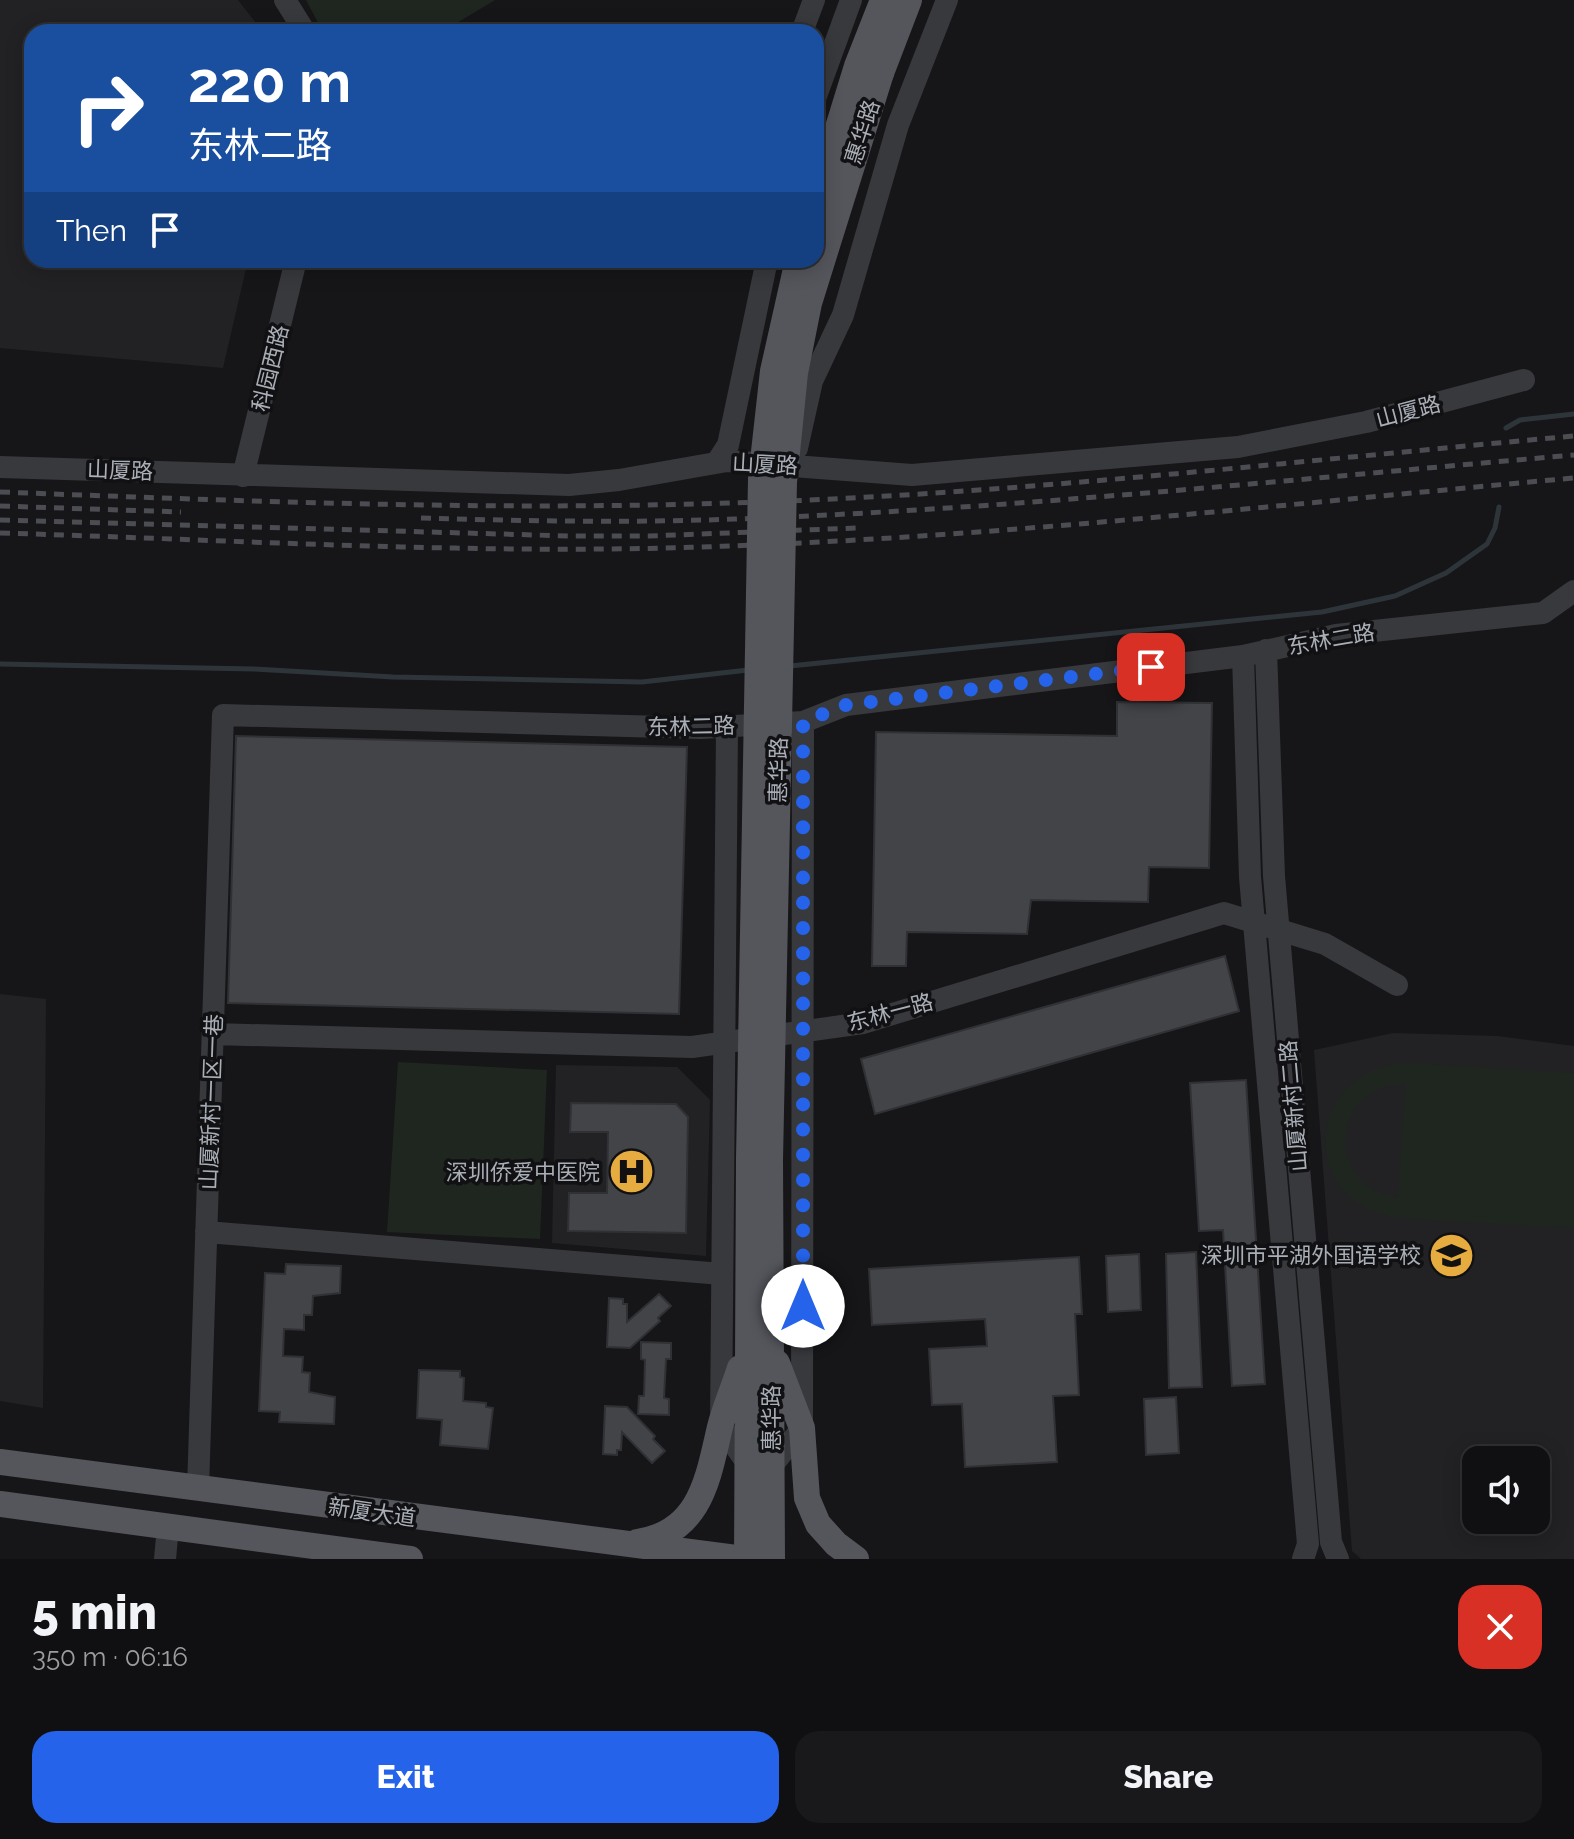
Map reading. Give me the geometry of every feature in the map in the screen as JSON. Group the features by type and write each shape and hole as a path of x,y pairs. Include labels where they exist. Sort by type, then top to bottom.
{"main road":[{"name":"惠华路","path":"824,251 883,0"},
{"name":"惠华路","path":"824,180 869,70 909,0"},
{"name":"惠华路","path":"745,1559 759,1465 761,479 773,371 796,268"},
{"name":"惠华路","path":"760,1160 784,482 795,373 819,268"},
{"path":"760,1346 802,1428 807,1498 818,1524 836,1544 856,1559"},
{"path":"625,1544 660,1536 689,1515 705,1490 715,1460 721,1426 760,1346"},
{"name":"新厦大道","path":"0,1462 745,1559"},
{"name":"惠华路","path":"759,1465 772,1559"},
{"name":"新厦大道","path":"0,1504 395,1558"}],"street":[{"path":"285,0 300,24"},
{"path":"805,24 814,0"},
{"path":"824,74 851,0"},
{"path":"792,465 812,381 843,315 898,125 947,0"},
{"name":"科园西路","path":"243,476 294,268"},
{"path":"717,462 728,445 765,268"},
{"name":"山厦路","path":"0,467 569,485 619,480 717,462 912,475 1238,447 1366,422 1524,380"},
{"name":"东林二路","path":"223,715 611,727 727,727 803,722 846,705 1243,656 1336,635 1543,613 1574,591"},
{"name":"山厦新村二路","path":"1266,650 1278,930 1331,1542 1338,1559"},
{"name":"山厦新村二路","path":"1243,656 1254,922 1308,1544 1303,1559"},
{"name":"山厦新村一区一巷","path":"198,1489 223,715"},
{"path":"727,727 721,1426 759,1465 802,1428 803,722"},
{"name":"东林一路","path":"213,1034 692,1047 863,1023 1224,913 1325,944 1397,985"},
{"path":"206,1232 722,1274"},
{"path":"165,1559 168,1526"}],"shaded area":[{"path":"0,0 238,0 257,24 24,24 24,268 246,268 223,368 0,348"},
{"path":"306,0 495,0 455,24 319,24"},
{"path":"0,994 46,999 43,1408 0,1401"},
{"name":"深圳市平湖外国语学校","path":"1393,1033 1497,1036 1574,1046 1574,1559 1361,1559 1352,1551 1314,1050"},
{"path":"398,1062 547,1070 540,1239 387,1232"},
{"path":"1406,1063 1574,1073 1574,1228 1397,1218 1364,1207 1342,1188 1329,1163 1326,1137 1332,1111 1348,1088 1372,1071","holes":["1406,1084 1398,1198 1374,1190 1357,1176 1347,1157 1345,1138 1350,1118 1362,1101 1380,1089"]},
{"name":"深圳侨爱中医院","path":"556,1065 677,1067 710,1100 706,1256 552,1243"}],"building":[{"path":"1117,702 1212,703 1209,868 1149,867 1148,902 1031,900 1027,934 907,932 906,966 872,966 876,732 1117,736"},
{"path":"236,736 687,747 679,1014 228,1003"},
{"path":"1225,956 1239,1011 875,1114 861,1059"},
{"path":"1246,1080 1265,1384 1232,1386 1223,1230 1199,1231 1190,1083"},
{"path":"571,1103 676,1104 688,1117 686,1233 568,1231 569,1193 607,1193 608,1132 570,1132"},
{"path":"1196,1252 1202,1387 1169,1388 1166,1254"},
{"path":"1139,1254 1141,1310 1108,1312 1106,1256"},
{"path":"1079,1257 1082,1314 1075,1314 1079,1395 1053,1396 1057,1462 965,1467 962,1404 932,1405 929,1349 987,1346 985,1319 872,1325 869,1269"},
{"path":"286,1264 341,1266 340,1293 313,1296 312,1315 304,1315 304,1330 284,1329 283,1356 303,1357 302,1372 310,1373 309,1392 335,1397 334,1424 279,1422 280,1412 259,1411 265,1273 285,1274"},
{"path":"659,1294 671,1306 658,1318 660,1321 630,1348 607,1347 609,1298 623,1299 623,1304 627,1304 627,1322"},
{"path":"641,1342 671,1343 671,1359 666,1359 664,1398 669,1399 669,1415 638,1414 639,1396 644,1396 645,1360 641,1359"},
{"path":"419,1370 460,1371 460,1377 464,1378 463,1401 486,1403 486,1407 493,1408 488,1449 440,1445 442,1420 417,1418"},
{"path":"1176,1397 1179,1453 1146,1455 1144,1399"},
{"path":"605,1406 627,1407 665,1451 652,1463 622,1432 621,1450 617,1450 617,1455 603,1454"}],"waterway":[{"path":"1506,428 1520,420 1574,414"},
{"path":"790,666 1322,612 1395,596 1446,573 1487,544 1495,528 1499,507"},
{"path":"0,664 642,682 748,670"}],"railway":[{"path":"0,492 455,505 729,503 1046,485 1574,436"},
{"path":"421,518 657,521 840,514 1155,492 1574,455"},
{"path":"0,533 455,548 729,546 1046,527 1574,478"},
{"path":"0,506 181,512"},
{"path":"0,520 571,536 856,528"}],"place":[{"name":"深圳侨爱中医院","path":"631,1172"},
{"name":"深圳市平湖外国语学校","path":"1452,1255"}],"route":[{"path":"803,1306 803,722 846,705 1151,667"}]}
